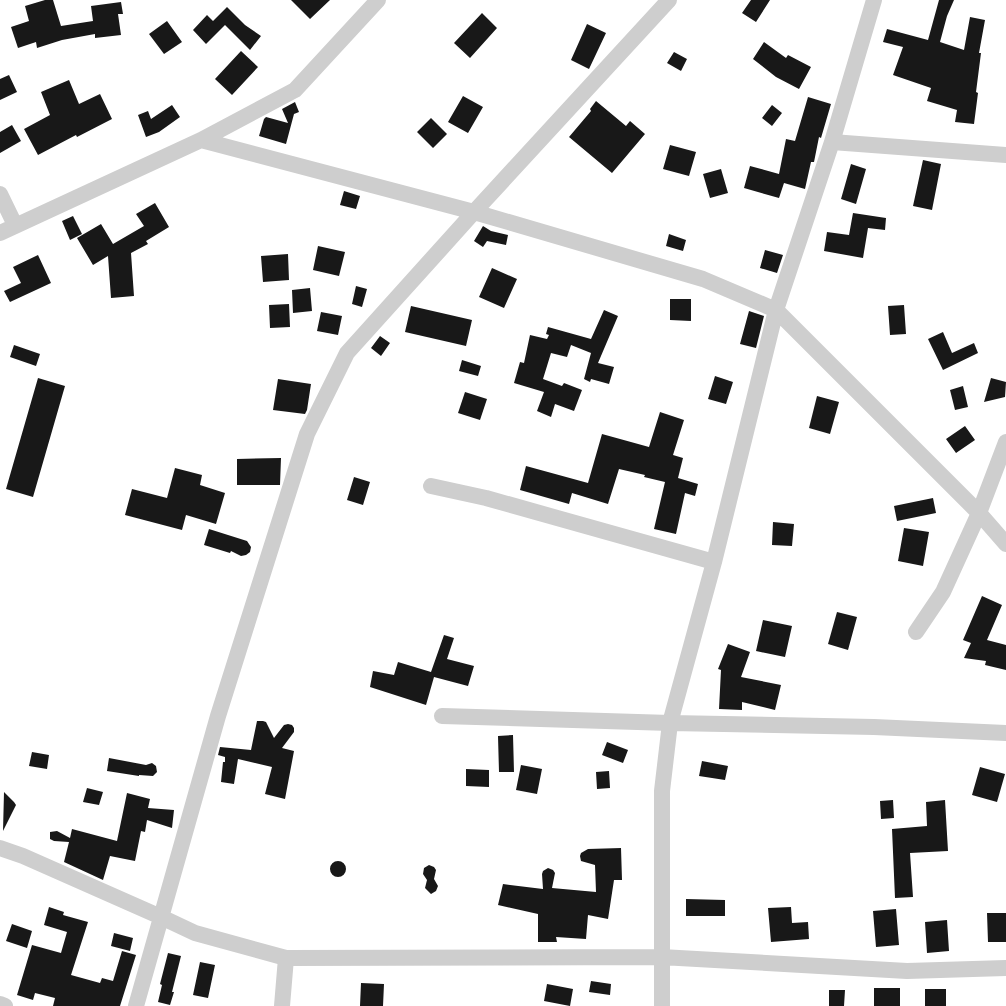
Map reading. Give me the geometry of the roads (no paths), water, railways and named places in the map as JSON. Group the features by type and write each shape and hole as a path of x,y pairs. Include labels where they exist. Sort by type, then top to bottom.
{"street":[{"path":"0,194 7,229 201,140 295,90 378,0"},
{"path":"136,1006 218,716 307,434 347,353 669,0"},
{"path":"662,1006 662,791 670,723 714,562 776,310 832,142 874,0"},
{"path":"201,140 474,212 703,279 776,310 979,513 1006,544"},
{"path":"832,142 1006,155"},
{"path":"916,632 943,592 979,513 1006,442"},
{"path":"431,486 486,498 714,562"},
{"path":"442,716 874,727 1006,733"},
{"path":"0,848 195,933 286,958 661,957 907,971 1006,968"},
{"path":"282,1006 286,958"},
{"path":"0,1004 5,1006"}]}
